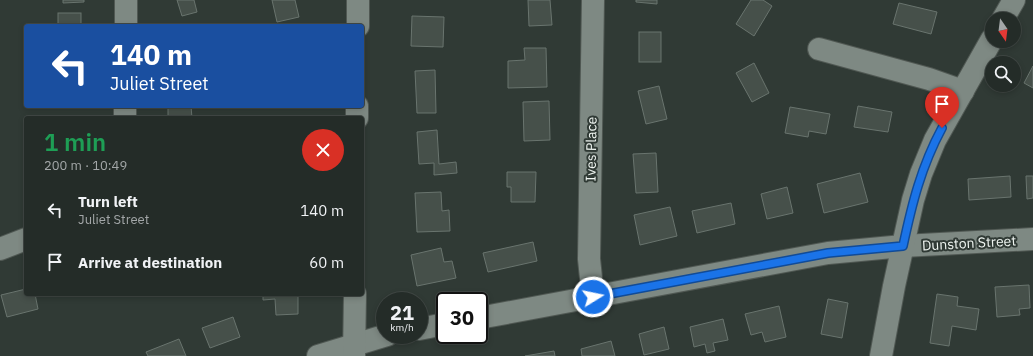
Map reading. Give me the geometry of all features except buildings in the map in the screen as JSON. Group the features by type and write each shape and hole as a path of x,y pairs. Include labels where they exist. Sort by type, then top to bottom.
{"street":[{"path":"126,0 126,24"},
{"path":"358,0 358,24"},
{"name":"Ives Place","path":"593,0 589,259 593,297"},
{"path":"1007,12 1014,0"},
{"path":"881,356 894,286 913,200 921,174 935,140 987,48"},
{"path":"819,49 928,79 962,91"},
{"name":"Dunston Street","path":"488,316 828,253 903,246 1033,239"},
{"path":"0,249 24,240"},
{"path":"354,350 355,296"},
{"path":"318,356 354,350 376,340"}],"route":[{"path":"593,297 828,253 903,246 913,200 921,174 935,140 942,128"}]}
